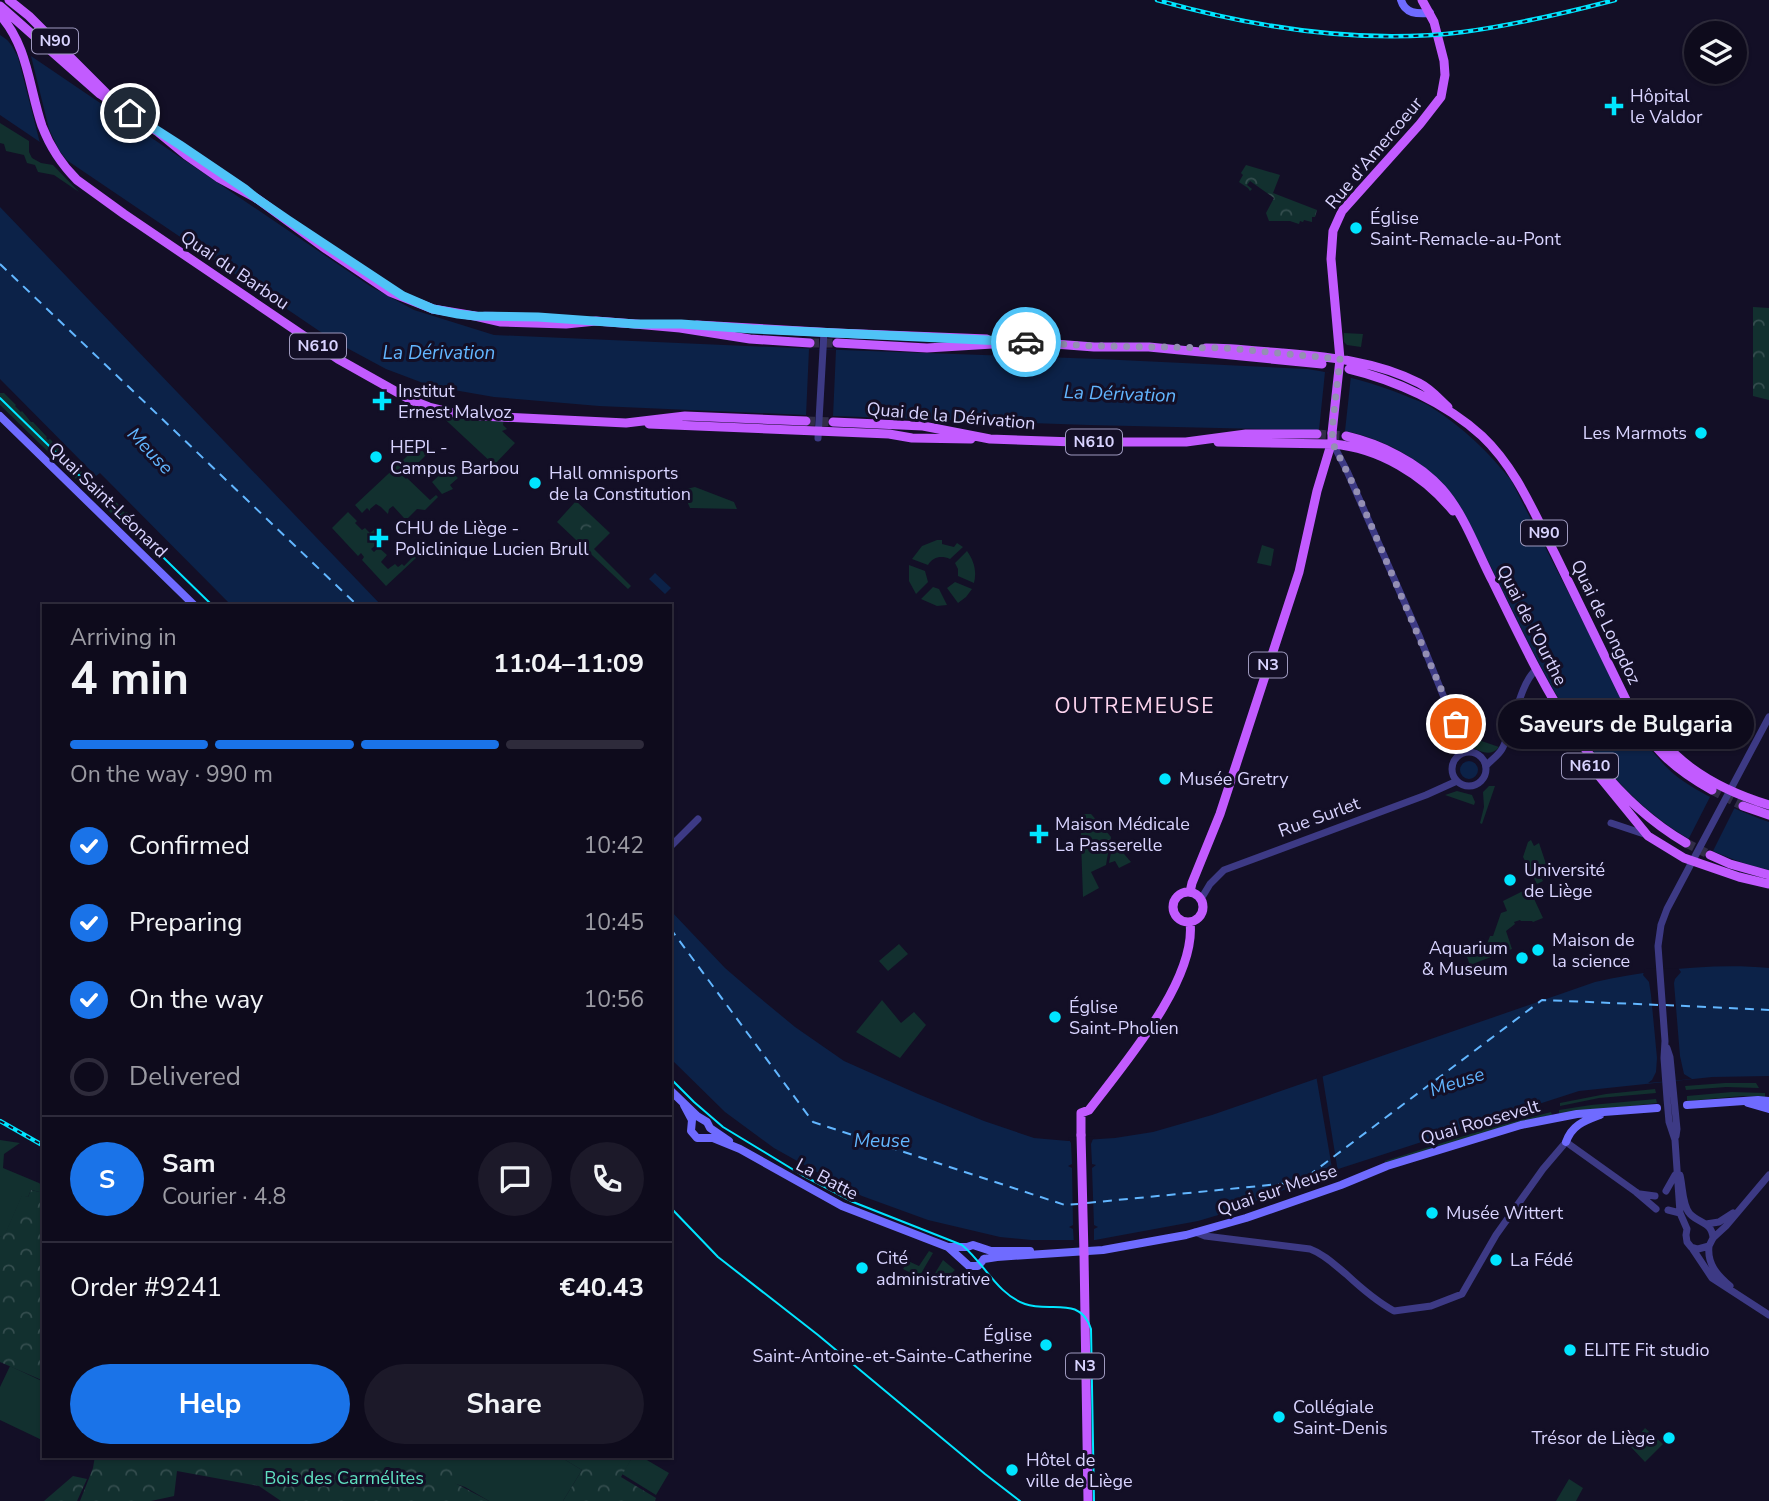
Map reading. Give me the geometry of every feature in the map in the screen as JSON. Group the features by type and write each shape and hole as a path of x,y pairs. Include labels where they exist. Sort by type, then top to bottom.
{"main road":[{"name":"N90","path":"9,0 130,113"},
{"path":"1401,0 1403,7 1410,12 1430,13"},
{"name":"N3","path":"1422,0 1430,13"},
{"name":"N90","path":"0,6 86,84 158,132 219,178 256,198 390,292 433,309 500,322 566,324 596,321 680,328 750,339 810,343"},
{"name":"Rue d'Amercoeur","path":"1340,359 1331,259 1333,231 1342,211 1441,97 1445,75 1444,61 1430,13"},
{"name":"N90","path":"0,15 17,38 23,56"},
{"name":"N90","path":"0,24 12,37 23,56"},
{"name":"Quai du Barbou","path":"23,56 42,124 60,162 90,191 319,347 411,400 443,411 481,416 626,423"},
{"path":"635,324 681,324 1094,346 1226,348 1340,359 1382,368 1419,383 1429,389 1461,420"},
{"path":"837,343 927,348 1028,342"},
{"path":"1149,347 1322,364"},
{"name":"N3","path":"1088,1501 1081,1113 1089,1110 1125,1064 1181,973 1189,945 1190,922 1177,918 1172,906 1179,894 1191,892 1220,814 1299,572 1332,437 1340,359"},
{"name":"Quai de Longdoz","path":"1349,369 1381,377 1405,387 1461,420 1487,441 1513,473 1634,716 1657,749 1677,769 1712,790"},
{"name":"Quai Saint-Léonard","path":"0,416 193,604"},
{"name":"N610","path":"626,423 698,416 806,421"},
{"name":"Quai de la Dérivation","path":"833,422 923,426 990,439 1075,442 1198,440 1245,434 1317,434"},
{"name":"N610","path":"626,423 818,435 990,439"},
{"name":"Quai de l'Ourthe","path":"1346,436 1409,462 1442,489 1453,503 1545,688 1578,739 1616,786 1653,821 1686,842"},
{"name":"N610","path":"1198,440 1218,442 1332,437 1392,461 1419,478 1450,507 1471,539"},
{"name":"N90","path":"1607,661 1652,730 1669,750 1689,767 1731,790"},
{"name":"N610","path":"1545,688 1565,727 1587,761 1648,836 1692,861 1769,884"},
{"path":"1731,790 1769,805"},
{"path":"1743,806 1769,815"},
{"path":"1710,855 1730,864 1769,875"},
{"path":"1190,922 1201,915 1203,905 1201,899 1191,892"},
{"path":"672,1092 702,1120 708,1122 710,1134 706,1138 694,1136 690,1115 684,1105"},
{"path":"1745,1101 1769,1109"},
{"path":"1687,1105 1769,1101"},
{"name":"Quai Roosevelt","path":"1367,1174 1521,1125 1567,1116 1657,1108"},
{"path":"1566,1142 1580,1123 1605,1113"},
{"path":"692,1125 702,1120"},
{"name":"La Batte","path":"710,1128 740,1149 842,1206 948,1247"},
{"name":"La Batte","path":"706,1138 713,1138 740,1149"},
{"name":"Quai sur Meuse","path":"1047,1253 1084,1255 1195,1232 1247,1218 1367,1174"},
{"path":"948,1247 973,1245 991,1251 1047,1253"},
{"path":"948,1247 967,1265 975,1267 984,1259 1047,1253"},
{"path":"963,1260 964,1251 968,1247"},
{"path":"981,1248 984,1259"}],"street":[{"path":"818,435 824,332"},
{"path":"1332,437 1466,752"},
{"path":"1486,766 1479,755 1466,752 1458,756 1453,764 1453,773 1457,781 1467,786 1477,784 1484,776 1486,766 1500,752 1506,741 1528,679 1536,670"},
{"path":"1713,1238 1712,1229 1687,1210 1678,1168 1669,1118 1669,1081 1658,946 1665,912 1769,717"},
{"name":"Rue Surlet","path":"1201,899 1216,876 1224,870 1457,781"},
{"path":"672,845 698,819"},
{"path":"1611,823 1648,836"},
{"path":"1566,1142 1656,1209"},
{"name":"Quai sur Meuse","path":"1195,1232 1205,1236 1310,1249 1318,1252 1394,1311 1431,1306 1462,1294 1496,1235 1543,1169 1566,1142"},
{"path":"1666,1191 1678,1168"},
{"path":"1678,1168 1680,1213 1687,1229 1686,1239 1712,1278 1769,1313"},
{"path":"1769,1175 1713,1238 1709,1246 1709,1260 1719,1276 1769,1313"},
{"path":"1636,1192 1655,1196"},
{"path":"1687,1229 1693,1224 1722,1221 1740,1208"},
{"path":"1668,1210 1680,1213"},
{"path":"1693,1248 1703,1249 1709,1246"}],"green space":[{"path":"0,123 29,141 32,158 53,165 79,192 54,175 38,172 35,165 27,163 24,155 6,151 4,144 0,143"},
{"path":"1246,165 1280,175 1273,193 1317,210 1312,222 1304,220 1299,224 1269,221 1266,213 1274,198 1250,181 1247,185 1252,189 1250,191 1239,182"},
{"path":"1753,307 1769,308 1769,400 1753,396"},
{"path":"1344,333 1363,334 1361,347 1347,345 1344,342"},
{"path":"0,393 4,393 82,472 76,479 0,405"},
{"path":"435,410 504,418 503,425 507,429 502,431 515,443 494,465"},
{"path":"418,446 426,455 416,468 411,462 400,473 430,500 436,495 438,497 425,510 417,509 408,518 404,518 393,506 388,514 376,504 370,511 367,508 362,513 355,505"},
{"path":"447,468 458,478 450,485 453,489 442,494 432,482"},
{"path":"86,477 127,512 157,543 150,551 80,483"},
{"path":"695,487 734,502 737,509 690,508 684,494 686,489"},
{"path":"576,501 610,533 594,549 631,586 628,589 557,522"},
{"path":"580,510 596,526 581,530 570,520"},
{"path":"348,512 362,530 365,528 370,533 375,529 377,531 371,537 377,544 371,549 374,552 377,546 387,555 381,562 388,569 395,564 398,567 402,564 404,566 414,556 416,558 386,586 362,560 364,557 361,553 358,556 332,528"},
{"path":"942,540 942,544 954,547 957,543 963,547 950,559 938,558 928,565 912,559 922,546"},
{"path":"1262,545 1274,549 1271,566 1257,563"},
{"path":"967,551 974,566 974,583 958,576 955,563"},
{"path":"909,565 925,571 928,582 916,594 909,581"},
{"path":"955,582 972,589 958,603 947,588"},
{"path":"933,587 939,589 947,605 937,606 921,599"},
{"path":"1465,735 1499,747 1488,753 1480,751 1468,745"},
{"path":"1489,786 1495,786 1482,824 1483,792"},
{"path":"1457,791 1472,795 1474,805 1445,795"},
{"path":"1081,814 1091,814 1111,837 1108,853 1081,841"},
{"path":"1531,840 1534,846 1539,843 1546,864 1537,869 1543,881 1537,884 1523,857"},
{"path":"1081,841 1108,853 1106,865 1091,872 1099,888 1083,897"},
{"path":"1112,847 1118,847 1131,862 1119,868 1115,861 1109,863"},
{"path":"1529,888 1543,918 1533,922 1514,922 1506,931 1512,949 1470,965 1464,956 1466,951 1482,957 1501,913 1507,911 1503,901"},
{"path":"899,944 908,954 888,971 879,961"},
{"path":"882,1000 901,1023 914,1012 926,1025 900,1058 856,1032"},
{"path":"1756,1083 1759,1088 1686,1090 1685,1086"},
{"path":"1655,1089 1656,1093 1599,1098 1560,1106 1560,1103 1606,1094"},
{"path":"1732,1092 1765,1093 1765,1097 1742,1096 1687,1101 1687,1096"},
{"path":"1656,1099 1657,1103 1559,1114 1559,1110 1591,1105"},
{"path":"1551,1112 1552,1115 1385,1162 1483,1130"},
{"path":"0,1140 20,1143 4,1154 3,1168 39,1183 42,1185 42,1193 31,1190 28,1197 22,1196 5,1235 0,1237"},
{"path":"31,1190 42,1193 42,1380 0,1362 0,1237 5,1234 22,1195 28,1197"},
{"path":"929,1251 933,1253 919,1277 903,1269 908,1261 919,1266"},
{"path":"943,1260 955,1270 936,1287 929,1283"},
{"path":"10,1366 42,1381 42,1440 0,1420 0,1387"},
{"path":"1645,1428 1663,1444 1645,1462 1631,1445"},
{"name":"Bois des Carmélites","path":"95,1458 468,1458 462,1465 459,1476 451,1481 489,1501 281,1501 259,1486 177,1471 174,1496 151,1501 80,1501"},
{"path":"378,1458 562,1458 582,1470 563,1501 489,1501 465,1487"},
{"path":"562,1458 632,1458 621,1477 656,1498 655,1501 563,1501 582,1470"},
{"path":"632,1458 643,1458 669,1473 656,1495 622,1474"},
{"path":"73,1476 87,1479 77,1501 44,1501"},
{"path":"1569,1479 1583,1488 1576,1501 1556,1501"}],"water":[{"name":"La Dérivation","path":"0,35 370,286 414,310 494,335 1307,369 1370,383 1425,404 1464,432 1511,480 1645,743 1667,768 1685,782 1720,802 1769,822 1769,870 1714,852 1668,825 1629,792 1595,754 1566,711 1540,664 1457,501 1421,465 1393,447 1345,431 1089,425 599,406 494,397 431,386 386,369 334,341 0,115"},
{"name":"Meuse","path":"0,207 380,604 230,604 100,473 96,476 0,379"},
{"path":"655,573 671,588 665,594 649,579"},
{"path":"1469,761 1475,764 1478,770 1475,776 1469,779 1463,776 1460,770 1463,764"},
{"name":"Meuse","path":"672,912 725,968 795,1027 844,1061 984,1121 1034,1138 1068,1141 1153,1132 1212,1115 1595,982 1682,969 1726,966 1769,968 1769,1076 1712,1077 1579,1091 1332,1171 1225,1213 1198,1221 1095,1240 1000,1237 928,1220 840,1185 774,1148 725,1112 672,1060"}],"pier":[{"path":"1,32 30,52 49,129 59,150 73,168 41,147 18,57"},
{"path":"809,349 836,350 833,417 806,416"},
{"path":"1325,372 1351,376 1345,431 1319,430"},
{"path":"1711,795 1735,807 1711,855 1687,842"},
{"path":"1678,968 1681,972 1674,983 1680,1056 1684,1074 1692,1079 1648,1083 1656,1072 1657,1058 1649,982 1643,975 1645,969"},
{"path":"1322,1073 1338,1172 1333,1174 1316,1075"},
{"path":"1096,1136 1091,1144 1092,1164 1096,1165 1092,1168 1094,1225 1098,1227 1094,1229 1094,1243 1074,1244 1073,1229 1069,1227 1073,1225 1072,1168 1068,1166 1072,1164 1071,1143 1068,1138"}],"ferry route":[{"path":"0,264 356,604"},
{"path":"672,931 813,1122 1065,1205 1078,1204"},
{"path":"1087,1203 1300,1182 1542,1000 1660,1005"},
{"path":"1665,1005 1769,1010"}],"tunnel":[{"path":"810,343 837,343"},
{"path":"806,421 833,422"},
{"path":"1317,434 1346,436"},
{"path":"1712,790 1743,806"},
{"path":"1686,843 1710,855"}],"tram line":[{"path":"0,398 211,604"},
{"path":"672,1080 723,1127 802,1175 853,1202 962,1245 999,1286 1015,1299 1025,1304 1063,1307 1080,1312 1091,1329 1094,1501"},
{"path":"672,1209 718,1257 818,1335 1020,1501"}],"railway":[{"path":"1157,0 1270,26 1347,35 1386,36 1463,32 1540,18 1615,0"},
{"path":"0,1121 42,1145"}],"way so far":[{"path":"1026,342 1226,348 1340,359 1332,430 1333,444 1356,490 1456,724"}],"place":[{"name":"Hôpital le Valdor","path":"1614,106"},
{"name":"Église Saint-Remacle-au-Pont","path":"1356,228"},
{"name":"Institut Ernest Malvoz","path":"382,401"},
{"name":"Les Marmots","path":"1701,433"},
{"name":"HEPL - Campus Barbou","path":"376,457"},
{"name":"Hall omnisports de la Constitution","path":"535,483"},
{"name":"CHU de Liège - Policlinique Lucien Brull","path":"379,538"},
{"name":"Saveurs de Bulgaria","path":"1456,724"},
{"name":"Musée Gretry","path":"1165,779"},
{"name":"Maison Médicale La Passerelle","path":"1039,834"},
{"name":"Université de Liège","path":"1510,880"},
{"name":"Maison de la science","path":"1538,950"},
{"name":"Aquarium & Museum","path":"1522,958"},
{"name":"Église Saint-Pholien","path":"1055,1017"},
{"name":"Musée Wittert","path":"1432,1213"},
{"name":"La Fédé","path":"1496,1260"},
{"name":"Cité administrative","path":"862,1268"},
{"name":"Église Saint-Antoine-et-Sainte-Catherine","path":"1046,1345"},
{"name":"ELITE Fit studio","path":"1570,1350"},
{"name":"Collégiale Saint-Denis","path":"1279,1417"},
{"name":"Trésor de Liège","path":"1669,1438"},
{"name":"Hôtel de ville de Liège","path":"1012,1470"}],"district":[{"name":"OUTREMEUSE","path":"1135,706"}],"route":[{"path":"130,113 403,296 433,309 475,316 1026,342"}]}
